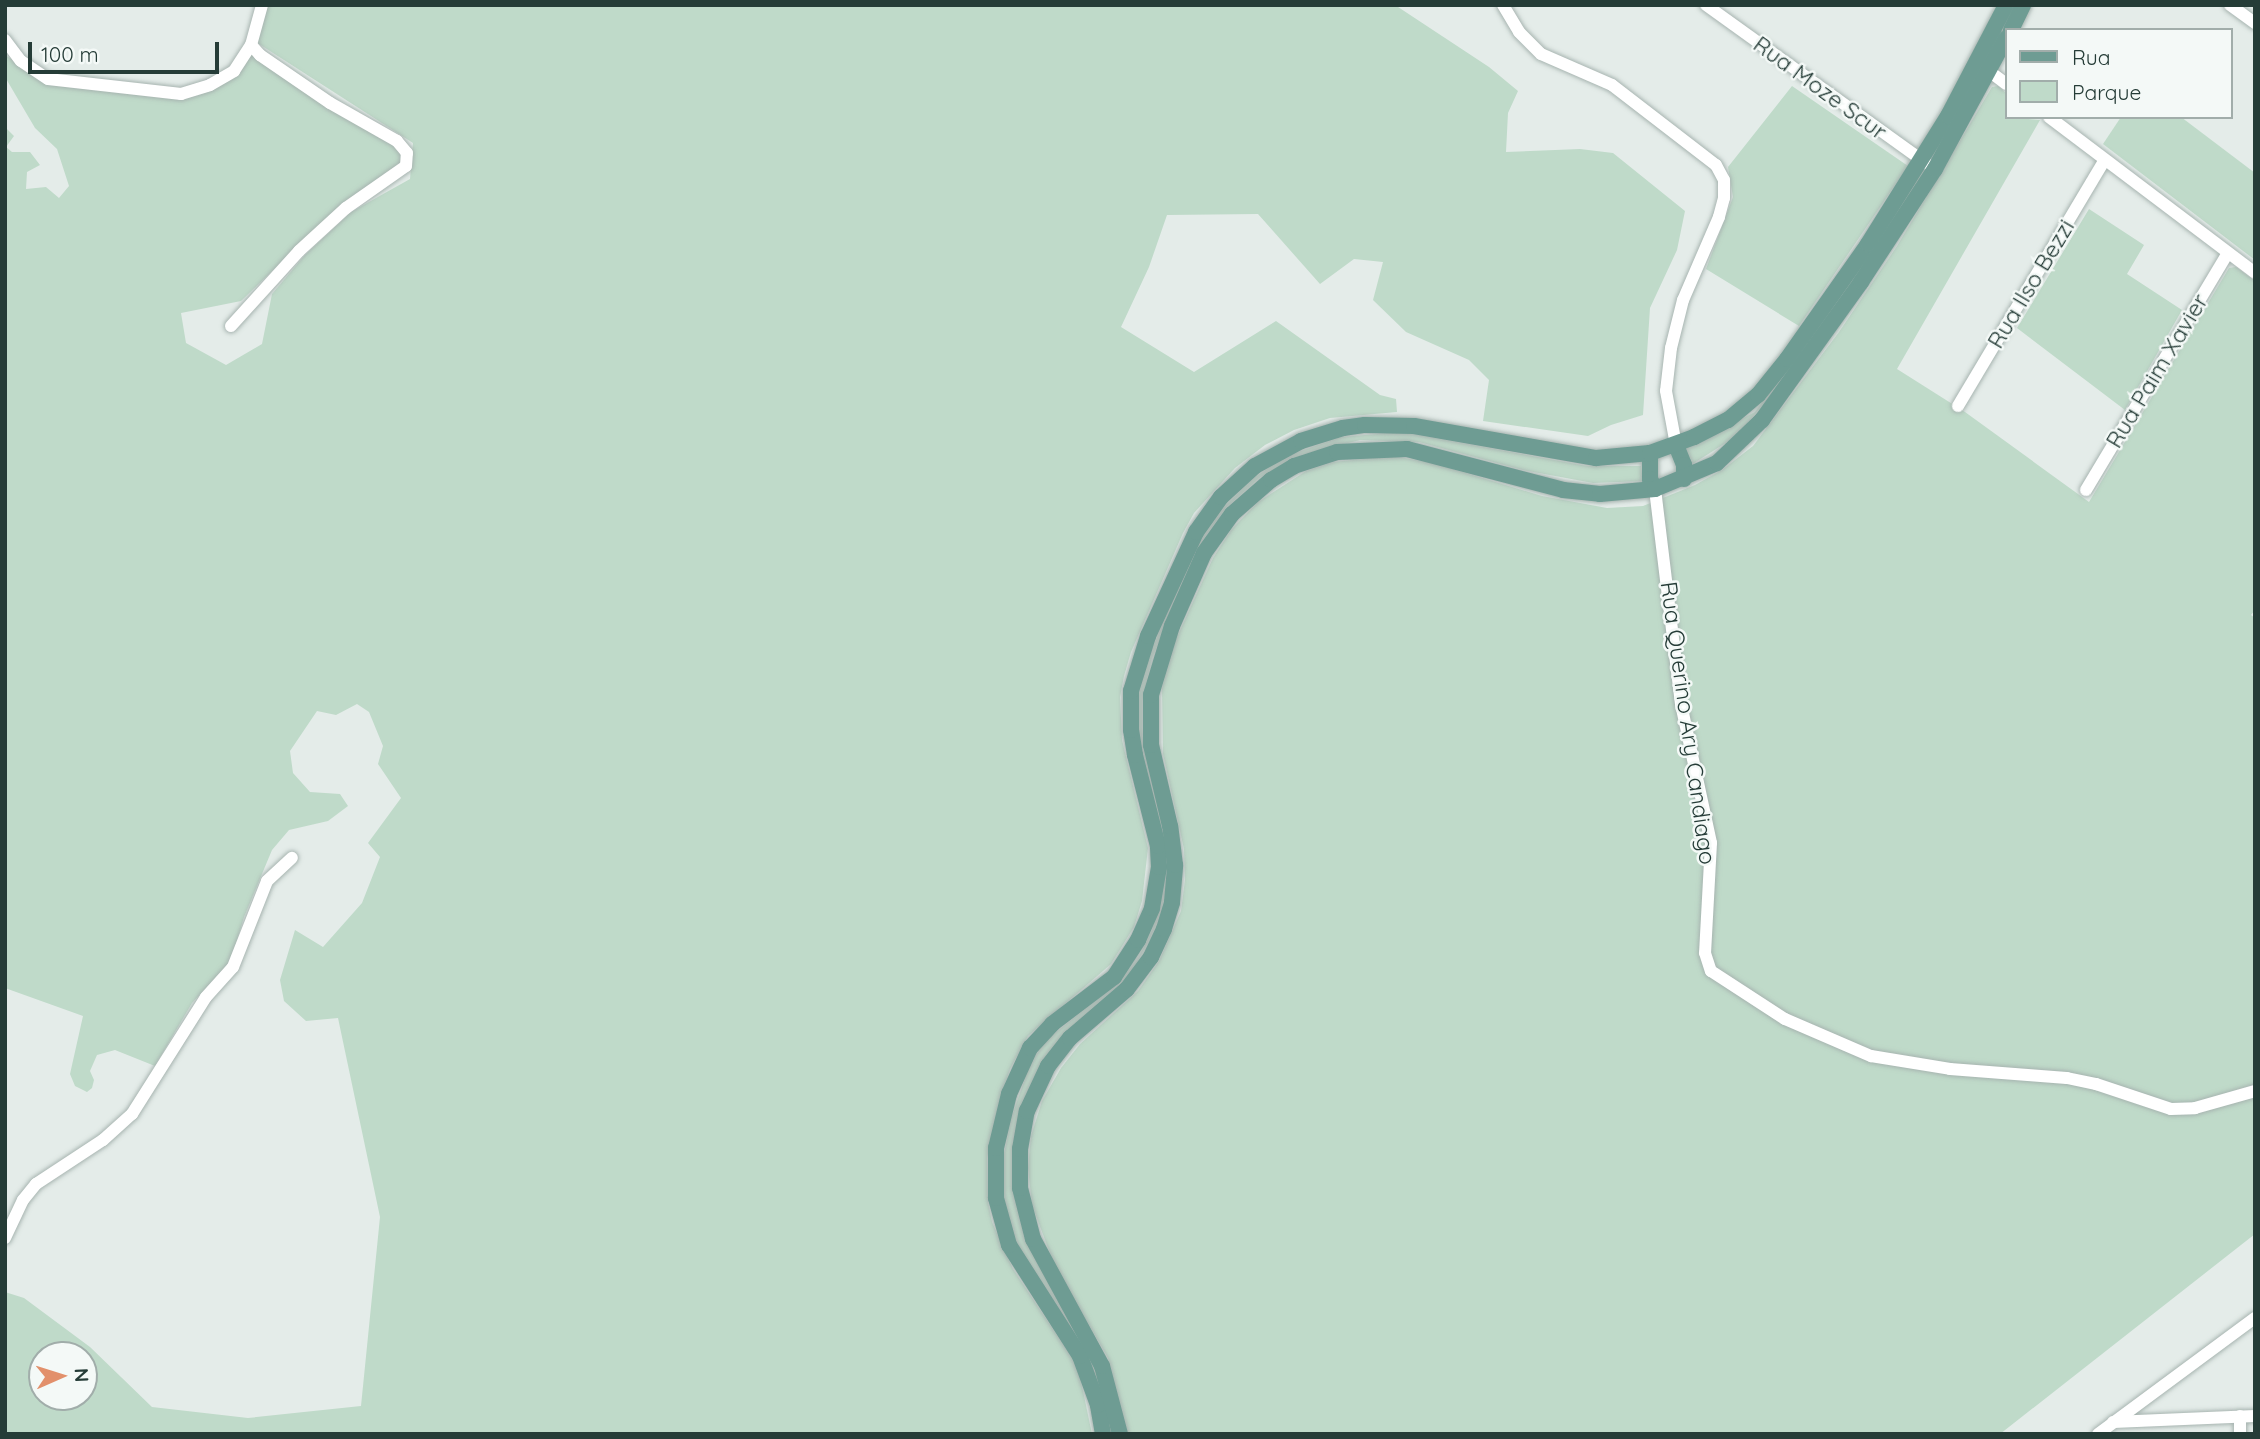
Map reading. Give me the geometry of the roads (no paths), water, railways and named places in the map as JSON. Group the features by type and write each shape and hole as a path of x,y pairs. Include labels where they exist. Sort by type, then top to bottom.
{"main road":[{"path":"1120,1434 1102,1366 1033,1239 1020,1188 1020,1149 1027,1111 1048,1066 1070,1038 1127,989 1151,957 1164,929 1172,902 1175,866 1170,826 1151,745 1151,695 1172,626 1204,553 1232,514 1271,480 1294,466 1337,452 1407,449 1582,492 1629,494 1685,479 1717,463 1762,420 1861,282 1935,169 1983,66 2006,5"},
{"path":"2012,28 2023,5"},
{"path":"1103,1434 1098,1405 1080,1356 1009,1245 996,1198 996,1148 1009,1094 1030,1048 1052,1024 1114,977 1139,940 1152,908 1159,867 1158,846 1135,755 1131,730 1131,691 1148,636 1196,532 1221,497 1255,466 1301,441 1343,428 1365,425 1414,426 1573,456 1623,457 1650,453 1675,445 1728,420 1758,395 1868,244 1983,66 2004,40"},
{"path":"1675,445 1684,465 1685,479"},
{"path":"1650,453 1650,479 1655,489"}],"street":[{"path":"5,40 21,61 48,79 181,94 210,85 234,71 250,45 262,5"},
{"path":"1503,5 1519,32 1541,54 1612,85 1716,165 1724,180 1724,198 1719,217 1684,300 1671,348 1666,391 1675,445"},
{"name":"Rua Moze Scur","path":"1706,5 1935,169"},
{"path":"2230,5 2255,23"},
{"path":"231,326 299,251 346,208 406,166 407,153 397,141 330,103 260,55 250,45"},
{"path":"1983,66 2004,82"},
{"path":"2052,119 2255,273"},
{"name":"Rua Ilso Bezzi","path":"1958,407 2104,161"},
{"name":"Rua Paim Xavier","path":"2086,490 2228,253"},
{"name":"Rua Querino Ary Candiago","path":"1655,489 1681,704 1711,843 1705,953 1711,971 1785,1019 1871,1056 1950,1069 2067,1078 2096,1084 2171,1108 2195,1108 2255,1091"},
{"path":"5,1238 23,1200 36,1184 103,1140 132,1114 206,997 237,960 259,894 267,881 292,858"},
{"path":"2098,1434 2255,1318"},
{"path":"2240,1416 2241,1434"},
{"path":"2113,1422 2255,1416"}]}
